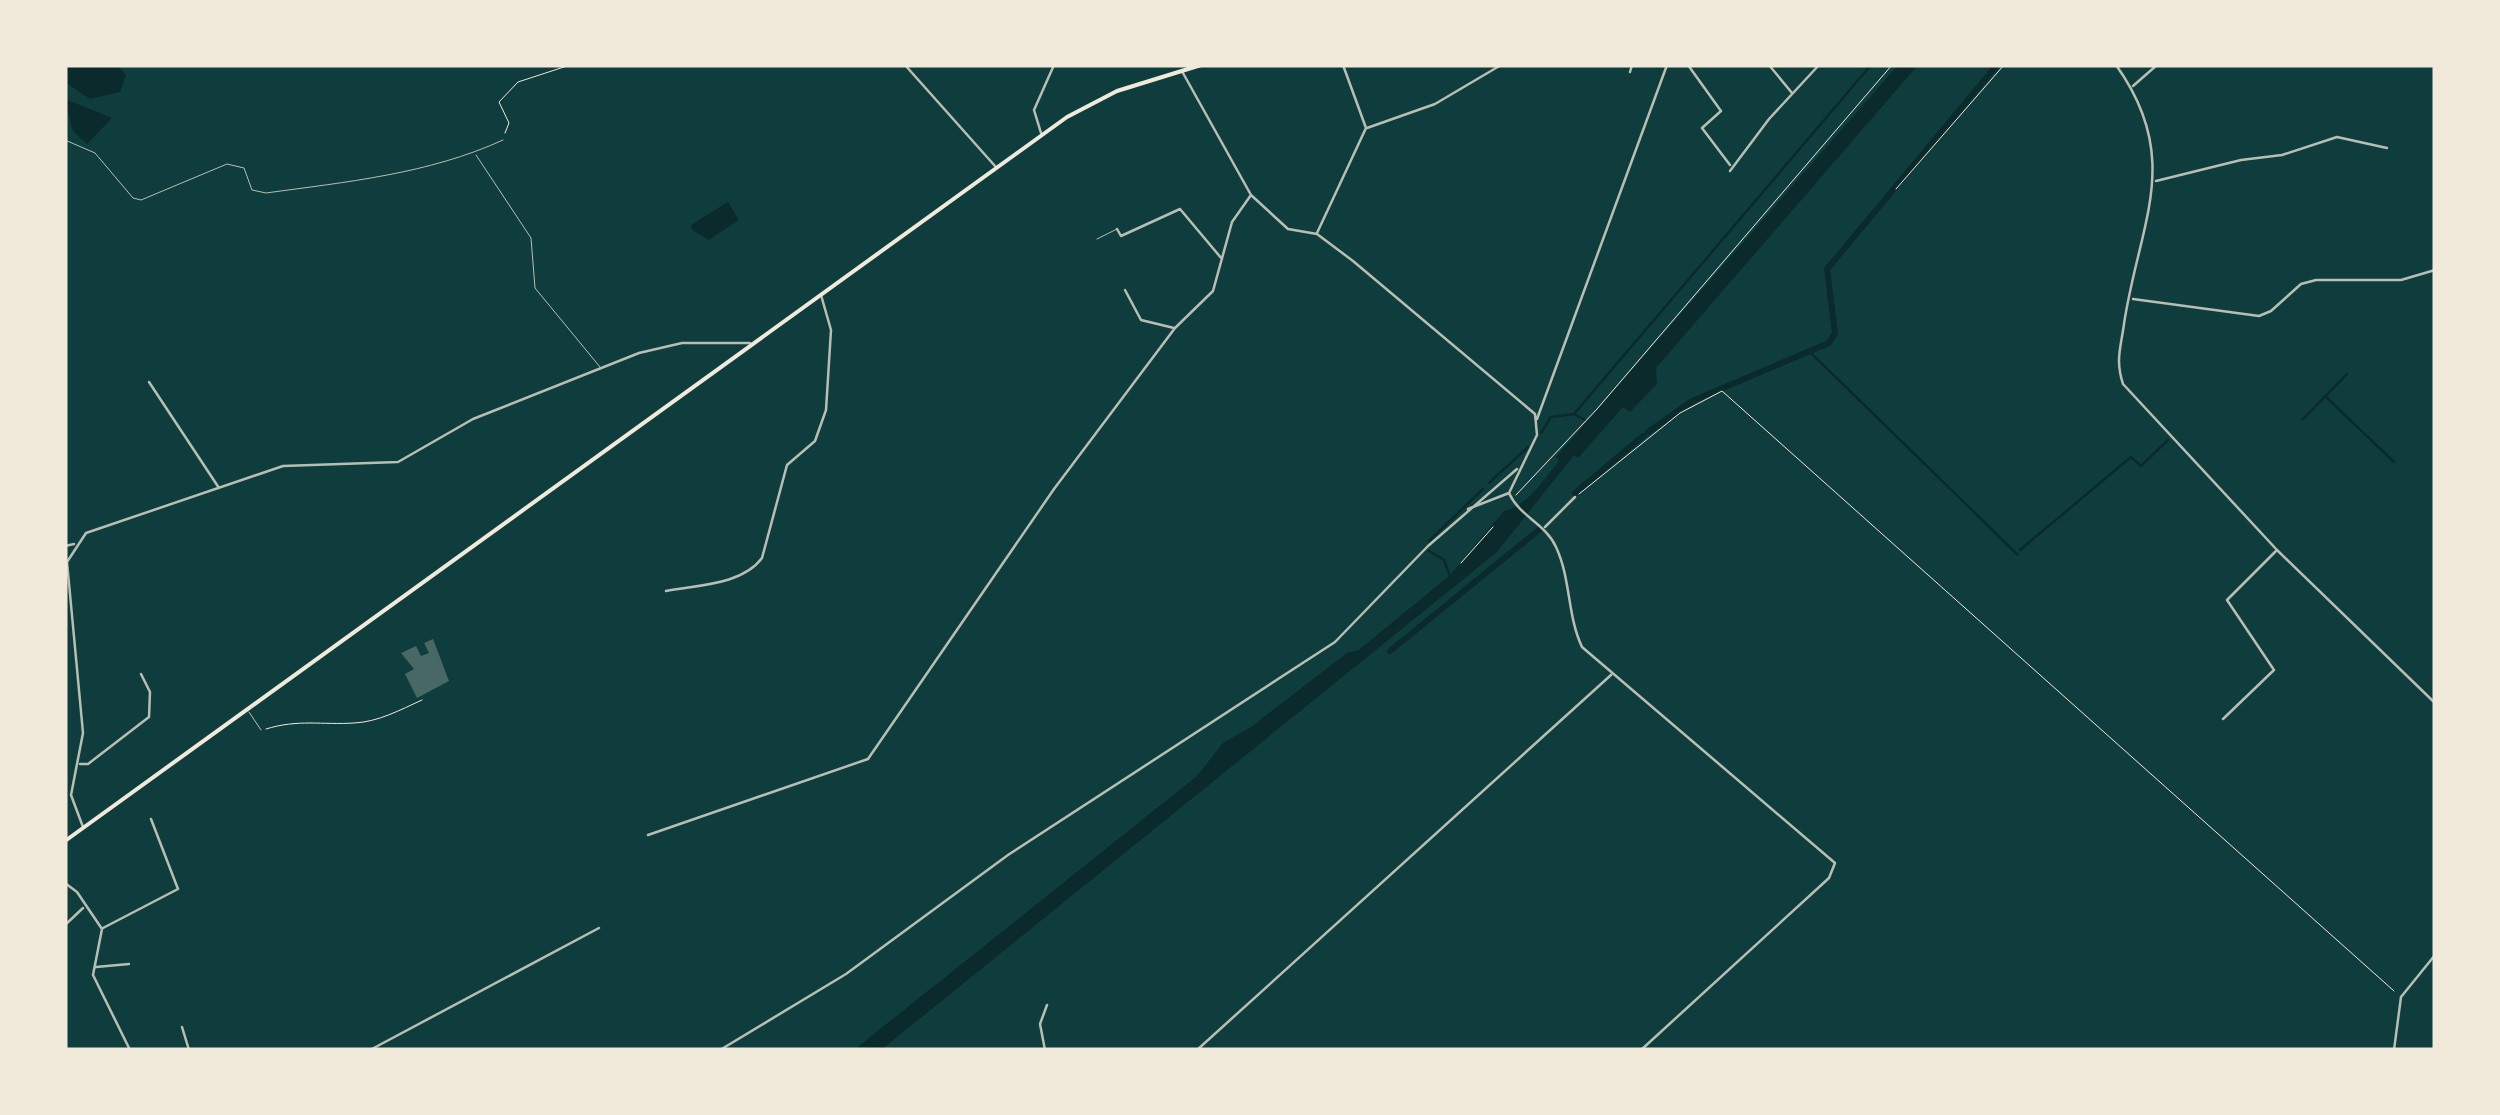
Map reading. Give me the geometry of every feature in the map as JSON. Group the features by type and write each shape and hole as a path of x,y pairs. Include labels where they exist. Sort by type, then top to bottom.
{"main road":[{"path":"65,841 1042,135 1093,101 1200,65"}],"street":[{"path":"904,65 996,168"},
{"path":"1042,135 1034,110 1054,65"},
{"path":"1316,234 1366,128 1343,65"},
{"path":"1366,128 1435,104 1501,65"},
{"path":"1630,72 1632,65"},
{"path":"1641,1050 1829,878 1834,863 1712,753 1582,648 1570,612 1559,552 1544,528 1509,493 1517,470 1531,450 1537,420 1667,65"},
{"path":"1688,65 1720,112 1702,128 1730,168 1820,65"},
{"path":"1770,65 1793,94"},
{"path":"2116,65 2144,110 2154,181 2116,354 2123,384 2276,550 2435,703"},
{"path":"2132,87 2157,65"},
{"path":"1183,73 1250,196 1288,228 1316,234 1521,400 1537,420"},
{"path":"2154,181 2282,155 2337,136 2387,148"},
{"path":"648,835 868,759 1054,489 1175,328 1214,290 1232,222 1250,196"},
{"path":"1121,236 1180,208 1224,260"},
{"path":"1116,229 1126,246"},
{"path":"2130,297 2260,316 2300,284 2316,280 2400,280 2435,270"},
{"path":"1125,290 1141,320 1175,328"},
{"path":"666,591 741,575 752,571 762,558 788,465 815,441 826,410 831,330 820,294"},
{"path":"65,546 109,522 283,466 398,462 473,419 600,367 682,343 738,340 751,344"},
{"path":"149,382 219,489"},
{"path":"720,1050 846,974 1008,855 1335,642 1468,509 1517,470"},
{"path":"1468,509 1509,493"},
{"path":"1544,528 1575,497"},
{"path":"75,543 67,562 83,733 71,795 83,828"},
{"path":"2223,719 2274,670 2228,600 2276,550"},
{"path":"79,764 88,764 148,718 150,692 142,674"},
{"path":"1197,1050 1612,674"},
{"path":"102,929 178,889 151,819"},
{"path":"65,883 77,892 102,929 104,936 94,967 96,982 115,1012 130,1050"},
{"path":"65,924 84,907"},
{"path":"370,1050 599,928"},
{"path":"2394,1050 2400,997 2435,955"},
{"path":"94,967 129,964"},
{"path":"1045,1050 1040,1024 1046,1005"},
{"path":"182,1027 190,1050"}],"lane":[{"path":"65,140 95,153 133,198 142,200 227,164 244,168 252,190 266,193 377,178 474,153 503,140"},
{"path":"474,153 531,238 535,288 600,367"},
{"path":"1097,239 1116,229"},
{"path":"248,709 261,730"}],"path":[{"path":"503,140 509,123 499,102 518,82 570,65"},
{"path":"1512,499 1589,418 1892,65"},
{"path":"1896,189 2004,65"},
{"path":"1575,497 1680,413 1722,391 2142,771 2400,997"},
{"path":"1462,563 1493,528"},
{"path":"261,730 289,722 367,721 422,700"}],"water":[{"path":"65,65 117,65 126,75 120,92 90,99 65,82"},
{"path":"1898,65 1918,65 1656,368 1657,384 1630,412 1623,407 1578,458 1574,455 1497,552 881,1050 854,1050 1197,776 1223,743 1251,727 1347,653 1359,650 1450,575 1504,511 1521,504 1535,491 1559,461 1556,457"},
{"path":"65,99 112,118 87,144 73,131"},
{"path":"728,202 739,220 709,240 692,230 691,225"}],"building":[{"path":"433,639 449,681 417,698 405,674 414,669 401,653 416,646 421,656 429,653 424,643"}],"waterway":[{"path":"1574,414 1871,65"},
{"path":"1648,432 1692,401 1829,343 1835,333 1827,269 1997,65"},
{"path":"1810,352 2018,555"},
{"path":"2302,420 2347,374"},
{"path":"2325,396 2394,462"},
{"path":"1541,433 1551,417 1574,414 1585,420"},
{"path":"1575,493 1643,436"},
{"path":"2020,550 2131,457 2141,466 2168,440"},
{"path":"1489,483 1528,447"},
{"path":"1429,541 1483,489"},
{"path":"1390,651 1540,529"},
{"path":"1429,551 1444,560 1451,579"}]}
